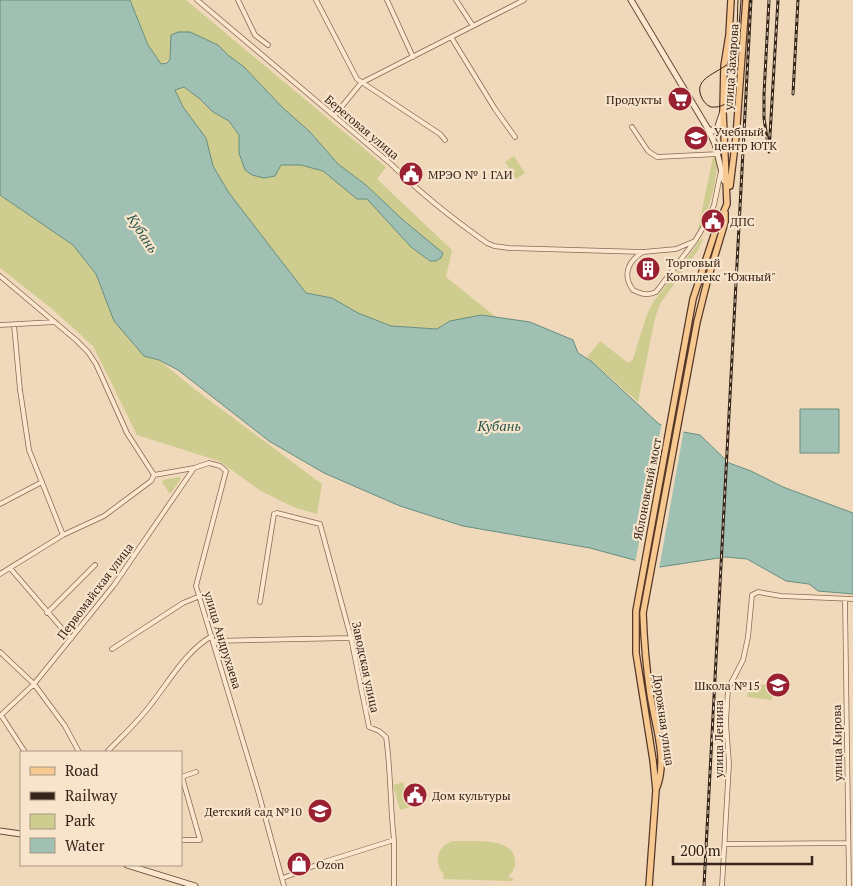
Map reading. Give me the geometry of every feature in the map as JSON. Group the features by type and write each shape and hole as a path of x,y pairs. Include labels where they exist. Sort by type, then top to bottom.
{"main road":[{"path":"632,0 708,129 718,154 728,196"},
{"name":"улица Захарова","path":"728,196 723,111 724,66 730,35 731,0"},
{"name":"улица Захарова","path":"695,331 725,222 736,137 746,0"},
{"path":"708,129 713,131 717,129 723,111"},
{"path":"723,136 729,139 736,137"},
{"path":"715,144 725,152 732,151 734,148"},
{"name":"улица Захарова","path":"688,329 693,299 715,232 725,213"},
{"name":"Яблоновский мост","path":"636,653 636,611 688,329"},
{"name":"Яблоновский мост","path":"645,653 643,613 647,586 654,563 695,331"},
{"name":"Дорожная улица","path":"636,653 656,790 650,886"},
{"name":"Дорожная улица","path":"645,653 657,731 661,775 656,790"},
{"path":"0,831 20,834"},
{"path":"131,866 195,886"}],"street":[{"name":"Береговая улица","path":"197,0 391,164 418,191 464,227 494,246 643,252 681,248 694,241"},
{"path":"238,0 255,36 268,45"},
{"path":"316,0 357,79 440,134 445,140"},
{"path":"387,0 414,56"},
{"path":"456,0 472,26"},
{"path":"334,116 362,83 524,0"},
{"path":"451,37 495,109 515,137"},
{"path":"632,127 648,151 657,156 718,154"},
{"path":"643,252 633,259 629,265 627,276 633,290 645,295 656,292 678,256 694,241 707,221 714,205 721,170"},
{"path":"671,249 678,256"},
{"path":"0,276 76,340 96,364 127,433 154,475 150,482 104,516 63,536 0,574"},
{"path":"0,325 55,322"},
{"path":"14,325 20,390 29,450 63,536"},
{"name":"улица Андрухаева","path":"154,475 194,468 209,463 220,466 226,471 196,586 258,791 284,886"},
{"name":"Первомайская улица","path":"0,716 34,684 72,639 114,585 194,468"},
{"path":"0,504 42,482"},
{"name":"Заводская улица","path":"260,602 272,516 276,513 320,524 351,638 369,727 379,731 386,737 394,840 394,886"},
{"path":"47,613 95,565"},
{"path":"10,568 47,613 72,639"},
{"name":"улица Ленина","path":"722,886 729,764 726,722 728,689 743,660 748,637 752,595 758,592 781,596 845,599"},
{"path":"112,649 183,603 200,596"},
{"path":"845,599 853,599"},
{"name":"улица Кирова","path":"845,599 848,843 851,863 849,886"},
{"path":"108,751 151,705 191,652 201,642 212,636"},
{"path":"213,641 351,638"},
{"path":"0,652 34,684 65,726 78,751"},
{"path":"0,716 24,751"},
{"path":"182,840 200,840 182,777 196,772"},
{"path":"283,878 324,862 394,840"},
{"path":"725,844 848,843"}],"green space":[{"path":"130,0 186,0 386,167 377,179 452,250 446,277 496,317 481,315 450,321 437,329 391,326 358,313 332,298 306,293 229,193 213,166 206,138 183,107 174,90 184,87 213,112 229,121 239,135 239,153 280,165 301,165 323,171 357,199 367,198 411,247 429,261 442,253 366,185 338,164 310,132 283,108 243,66 218,45 190,32 170,45 170,59 161,64 148,45"},
{"path":"514,156 525,173 516,179 505,162"},
{"path":"713,157 717,161 714,188 699,230 698,229"},
{"path":"0,195 73,245 96,274 114,321 144,356 159,360 197,391 322,484 317,514 293,507 261,491 219,461 137,435 93,346 52,309 0,268"},
{"path":"702,238 698,250 660,304 655,318 638,402 587,357 600,341 627,362 633,359 647,314 654,301"},
{"path":"181,478 172,492 169,493 162,482 163,480"},
{"path":"749,683 774,686 772,700 747,697"},
{"path":"403,782 410,807 400,810 393,785"},
{"path":"453,841 490,842 507,847 512,852 515,860 514,869 508,877 513,878 513,881 443,879 444,875 439,865 438,855 443,847"}],"water":[{"name":"Кубань","path":"0,0 130,0 148,45 161,64 167,63 170,59 171,35 178,32 190,32 218,45 243,66 283,108 310,132 338,164 366,185 403,220 443,253 441,258 436,261 430,261 411,247 367,199 357,199 323,171 301,165 281,165 275,176 264,178 252,175 245,170 239,153 239,135 229,121 213,112 184,87 175,90 183,107 206,138 213,166 229,193 306,293 332,298 358,313 391,326 437,329 450,321 481,315 530,322 573,340 578,353 591,361 659,424 678,431 700,435 729,463 751,471 783,487 853,513 853,594 818,591 809,584 786,581 747,559 725,557 660,567 590,548 463,526 400,506 324,473 269,441 178,370 159,360 144,356 114,321 96,274 73,245 0,195"},
{"path":"800,409 839,409 839,453 800,453"}],"pier":[{"path":"662,422 684,429 659,569 635,563"}],"tram line":[{"path":"738,0 735,54 726,65 706,78 700,89 703,100 711,107 719,107 725,104 734,93 741,0"}],"railway":[{"path":"704,886 751,0"},
{"path":"769,0 764,94 764,118 769,152 778,0"},
{"path":"793,94 798,0"}],"place":[{"name":"Продукты","path":"680,99"},
{"name":"Учебный центр ЮТК","path":"696,138"},
{"name":"МРЭО № 1 ГАИ","path":"411,174"},
{"name":"ДПС","path":"713,221"},
{"name":"Торговый Комплекс \"Южный\"","path":"648,269"},
{"name":"Школа №15","path":"778,685"},
{"name":"Дом культуры","path":"415,795"},
{"name":"Детский сад №10","path":"320,811"},
{"name":"Ozon","path":"299,864"}]}
